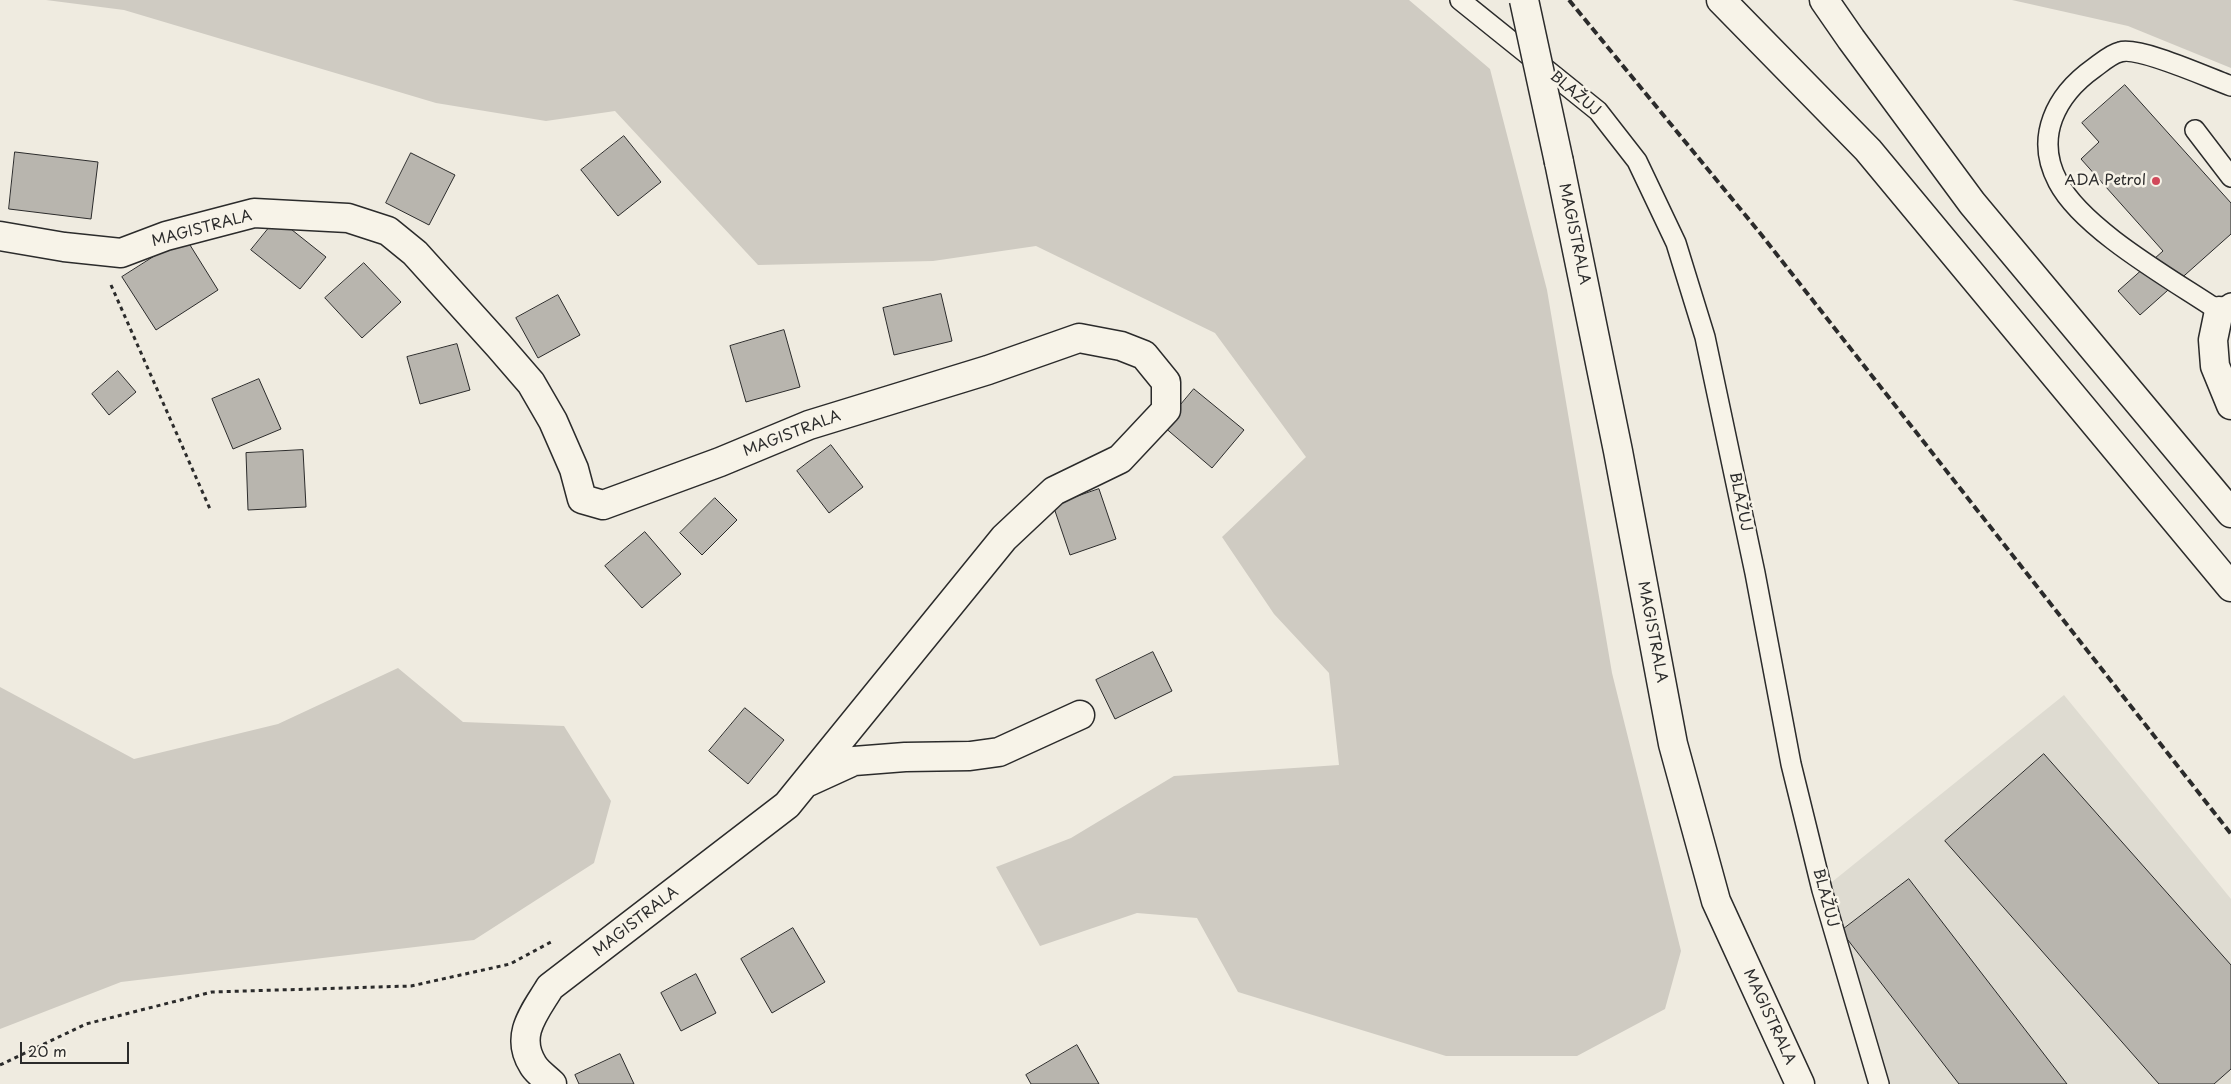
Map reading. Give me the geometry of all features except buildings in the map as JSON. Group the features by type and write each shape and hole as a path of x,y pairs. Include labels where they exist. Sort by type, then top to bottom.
{"main road":[{"name":"MAGISTRALA","path":"1524,0 1616,442 1673,744 1716,901 1800,1084"},
{"path":"1722,0 1868,150 2231,587"},
{"path":"1824,0 1850,39 1972,203 2231,513"},
{"path":"1840,0 1850,39"},
{"name":"MAGISTRALA","path":"0,236 64,247 121,253 166,236 254,213 348,218 388,231 415,253 531,384 553,421 574,470 582,498 603,505 720,462 809,425 988,370 1079,338 1121,346 1144,355 1166,382 1166,410 1120,459 1054,491 1004,538 816,767 807,783 788,805 550,988 527,1024 524,1045 533,1065 552,1084"},
{"path":"2225,307 2213,340 2215,366 2231,405"},
{"name":"MAGISTRALA","path":"807,783 854,760 970,756 999,752 1080,715"}],"lane":[{"name":"BLAŽUJ","path":"1460,0 1598,111 1637,162 1676,243 1705,337 1755,573 1791,764 1822,890 1878,1084"},
{"path":"2225,307 2110,238 2074,205 2058,181 2048,152 2050,128 2060,101 2077,80 2120,52 2141,53 2231,86"},
{"path":"2195,130 2231,177"}],"path":[{"path":"121,253 105,273 210,509"},
{"path":"0,1065 86,1024 212,992 411,986 510,964 552,942"}],"shaded area":[{"path":"46,0 1409,0 1490,69 1547,290 1612,673 1681,951 1665,1009 1577,1056 1446,1056 1238,992 1197,918 1137,913 1040,946 996,867 1071,838 1174,776 1339,765 1329,673 1274,614 1222,537 1306,457 1215,333 1036,246 933,261 758,265 615,111 546,121 436,103 124,10"},
{"path":"2012,0 2231,0 2231,68 2128,26"},
{"path":"398,668 463,722 564,726 611,801 594,863 474,940 121,982 0,1029 0,687 134,759 278,724"},
{"path":"2064,695 2231,899 2231,1084 1879,1084 1822,890"}],"railway":[{"path":"1569,0 1760,233 2231,834"}],"place":[{"name":"ADA Petrol","path":"2156,181"}]}
